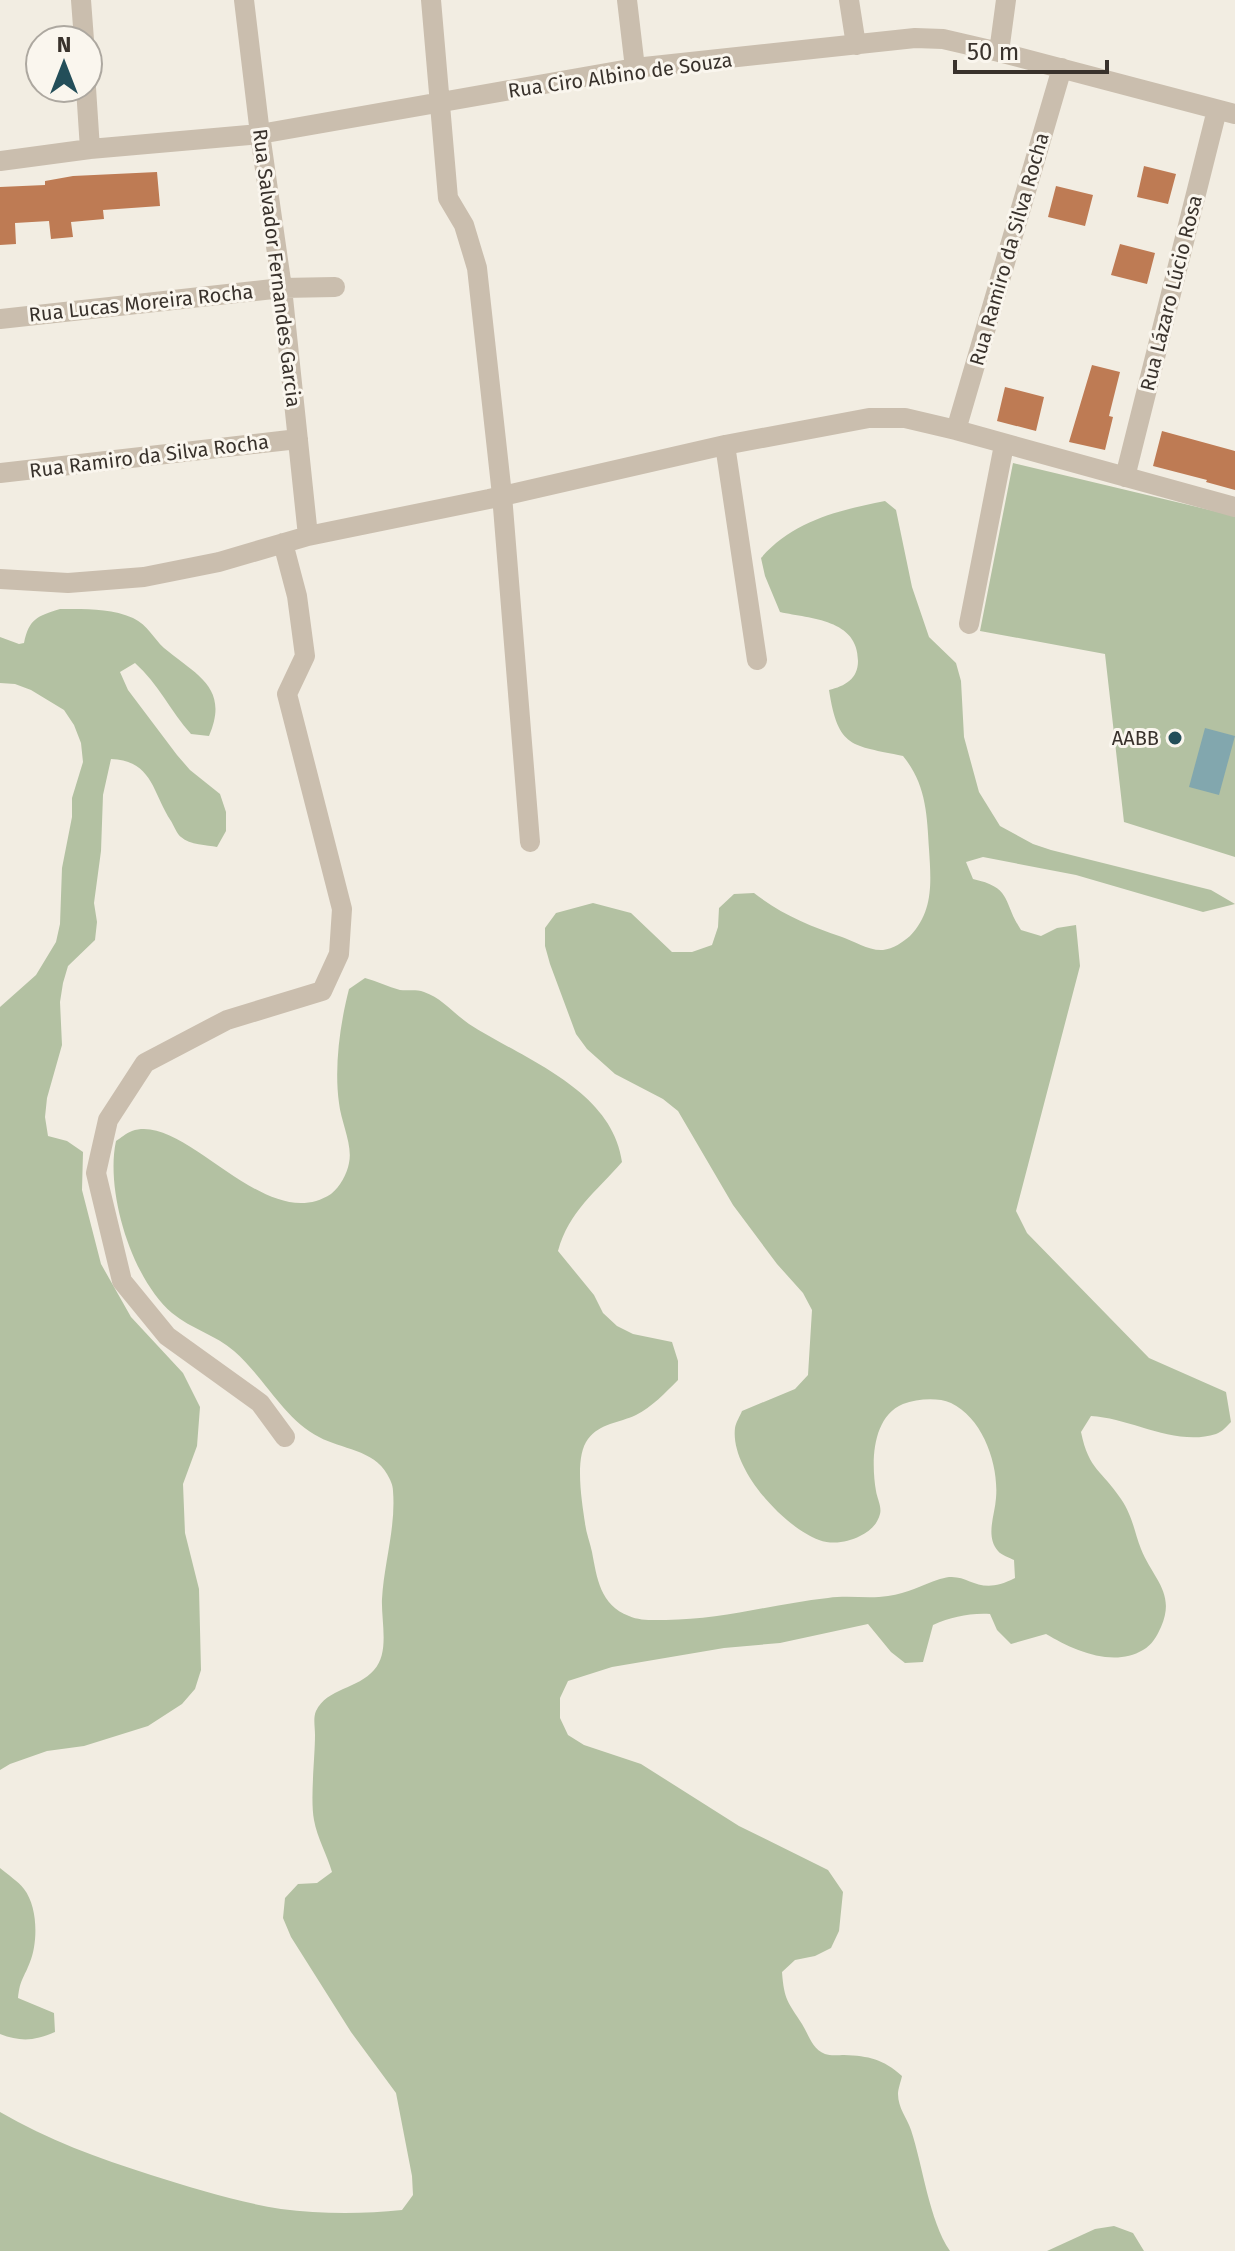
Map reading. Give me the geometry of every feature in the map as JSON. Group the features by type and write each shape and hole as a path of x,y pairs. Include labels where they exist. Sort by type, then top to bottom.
{"street":[{"path":"81,0 83,24"},
{"name":"Rua Salvador Fernandes Garcia","path":"244,0 282,288 308,536"},
{"path":"431,0 448,198 464,225 477,268 502,495 530,842"},
{"path":"627,0 635,68"},
{"path":"849,0 856,45"},
{"path":"999,52 1006,0"},
{"name":"Rua Ciro Albino de Souza","path":"0,161 90,149 260,134 635,68 915,38 943,39 999,52 1226,112"},
{"name":"Rua Ramiro da Silva Rocha","path":"956,430 1062,68"},
{"path":"87,104 90,149"},
{"name":"Rua Lázaro Lúcio Rosa","path":"1125,477 1226,112"},
{"name":"Rua Lucas Moreira Rocha","path":"0,319 282,288 335,287"},
{"path":"0,579 68,583 144,577 219,562 308,536 725,445 869,418 905,418 956,430 1235,507"},
{"name":"Rua Ramiro da Silva Rocha","path":"0,473 298,439"},
{"path":"725,445 757,660"},
{"path":"969,624 1004,445"},
{"path":"283,543 297,596 305,656 287,694 342,909 339,954 322,991 227,1020 145,1063 108,1120 96,1173 122,1281 167,1336 260,1403 285,1437"}],"green space":[{"name":"AABB","path":"1013,463 1235,516 1235,857 1124,822 1105,654 980,631"},
{"path":"885,501 896,510 912,587 929,637 956,663 961,681 964,737 979,792 1000,826 1051,850 1211,890 1235,904 1203,912 1076,875 983,857 966,862 973,879 1001,891 1021,930 1041,936 1057,928 1076,925 1080,966 1016,1211 1027,1233 1149,1358 1226,1392 1231,1422 1216,1434 1185,1437 1091,1416 1081,1432 1092,1463 1125,1506 1141,1549 1164,1595 1166,1605 1161,1627 1154,1640 1143,1650 1119,1657 1093,1655 1046,1634 1011,1644 997,1630 990,1614 974,1614 933,1625 923,1662 905,1663 891,1652 868,1624 780,1643 724,1648 612,1667 568,1681 560,1698 560,1718 568,1735 584,1745 641,1764 739,1826 828,1870 843,1892 839,1931 831,1948 815,1956 795,1960 782,1972 786,1995 811,2041 821,2052 875,2060 902,2076 899,2104 911,2130 937,2224 950,2251 0,2251 0,2112 55,2140 112,2162 199,2190 265,2206 326,2213 402,2210 413,2195 396,2093 351,2032 291,1937 283,1918 285,1898 298,1884 317,1883 332,1872 317,1833 313,1811 315,1717 321,1703 367,1676 382,1655 382,1599 393,1518 392,1484 374,1460 319,1437 295,1420 234,1351 179,1319 158,1298 134,1257 118,1209 114,1185 116,1141 126,1134 153,1130 177,1139 253,1188 280,1200 306,1203 331,1194 345,1176 350,1156 339,1103 337,1075 349,989 365,978 400,990 430,995 469,1024 539,1064 583,1095 615,1137 622,1162 576,1213 558,1251 594,1295 603,1313 617,1326 633,1334 672,1342 678,1361 678,1380 642,1412 598,1430 588,1439 581,1457 580,1480 586,1527 598,1581 612,1605 638,1619 686,1619 828,1598 888,1596 950,1577 990,1586 1015,1578 1014,1560 999,1552 992,1539 996,1485 992,1457 972,1420 951,1403 927,1399 909,1402 893,1410 885,1419 874,1454 874,1479 880,1514 873,1527 850,1540 830,1542 805,1533 776,1510 750,1478 736,1444 736,1426 742,1411 795,1389 808,1375 812,1310 803,1293 733,1205 678,1111 663,1099 615,1074 587,1049 576,1034 545,946 545,928 556,913 593,903 631,913 672,952 692,952 712,945 718,927 719,908 734,894 754,893 796,919 872,949 894,947 918,926 927,906 930,873 926,812 916,777 903,756 860,746 843,734 837,724 829,690 845,684 856,673 856,647 850,637 831,623 780,612 761,558 802,526 834,513"},
{"path":"60,609 107,611 138,621 164,648 198,675 212,694 215,705 209,736 191,734 151,679 135,663 120,672 128,690 177,755 220,794 226,812 226,831 217,847 185,840 177,832 143,772 135,765 111,759 103,795 101,851 94,903 97,922 95,940 68,966 63,983 60,1002 62,1045 47,1098 45,1117 48,1136 67,1141 83,1152 82,1190 101,1264 131,1317 183,1373 200,1407 197,1446 183,1484 185,1533 199,1589 201,1670 195,1689 182,1704 148,1726 84,1746 47,1751 0,1770 0,1007 36,975 56,942 72,798 83,762 81,743 64,710 31,690 0,683 0,637 24,643 28,629 35,620"},
{"path":"0,1868 24,1889 34,1915 34,1945 18,1998 54,2013 55,2032 34,2039 0,2034"},
{"path":"1114,2226 1133,2233 1144,2251 1047,2251 1095,2229"}],"water":[{"path":"1205,728 1235,736 1219,795 1189,787"}],"building":[{"path":"1144,166 1176,174 1168,204 1137,197"},
{"path":"157,172 160,206 103,210 104,219 71,222 73,237 51,239 49,221 15,223 16,244 0,245 0,187 45,185 45,181 73,176"},
{"path":"1056,186 1093,195 1085,226 1048,217"},
{"path":"1120,244 1155,253 1147,284 1111,275"},
{"path":"1092,365 1120,372 1109,416 1113,417 1105,450 1069,442"},
{"path":"1005,387 1044,397 1036,431 997,421"},
{"path":"1162,431 1235,451 1235,490 1153,466"}],"place":[{"name":"AABB","path":"1175,738"}]}
